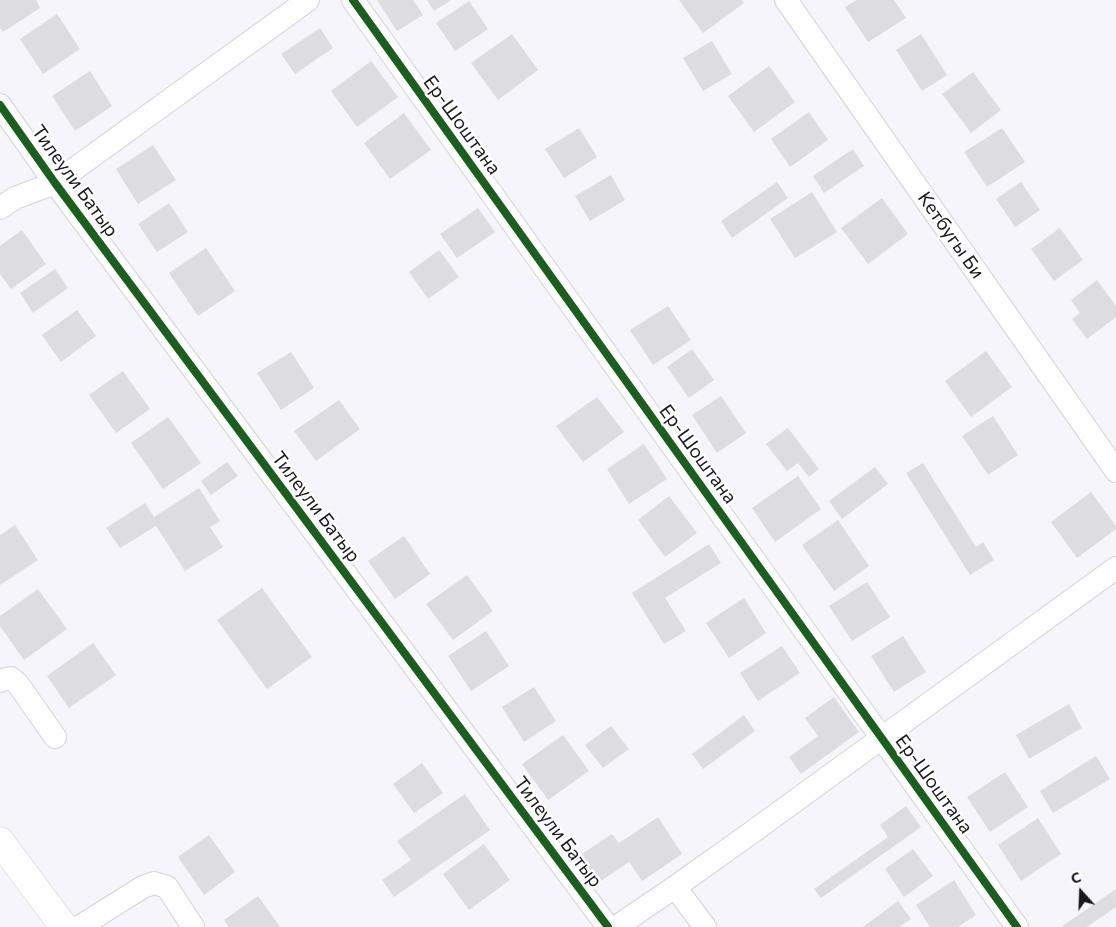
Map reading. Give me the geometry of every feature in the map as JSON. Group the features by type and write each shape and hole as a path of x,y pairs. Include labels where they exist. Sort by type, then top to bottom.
{"main road":[{"path":"0,841 64,927"}],"street":[{"path":"0,208 16,198 56,183 308,0"},
{"name":"Ер-Шоштана","path":"353,0 1017,927"},
{"name":"Кетбугы Би","path":"786,0 1116,471"},
{"name":"Тилеули Батыр","path":"0,105 608,927"},
{"path":"616,927 675,887 1116,568"},
{"path":"0,681 11,678 18,684 54,737"},
{"path":"79,927 143,887 154,883 167,887 193,927"},
{"path":"675,887 705,927"}],"building":[{"path":"0,0 36,0 40,8 3,32 0,28"},
{"path":"377,0 413,0 423,15 397,31"},
{"path":"427,0 451,0 434,11"},
{"path":"679,0 742,0 744,3 703,33"},
{"path":"857,0 894,0 906,18 868,42 845,7"},
{"path":"469,1 488,29 455,51 436,23"},
{"path":"57,14 80,49 43,74 20,39"},
{"path":"320,28 333,48 295,74 281,54"},
{"path":"512,34 538,70 498,100 471,63"},
{"path":"921,34 947,75 922,91 896,50"},
{"path":"712,41 732,74 703,91 683,58"},
{"path":"371,61 398,97 357,127 331,91"},
{"path":"769,66 795,102 754,132 728,96"},
{"path":"90,71 112,106 75,131 52,96"},
{"path":"973,72 1001,110 971,133 942,94"},
{"path":"809,112 828,140 790,167 771,139"},
{"path":"404,113 431,150 390,179 364,143"},
{"path":"579,128 597,157 564,178 545,149"},
{"path":"1002,128 1025,162 987,187 964,152"},
{"path":"153,145 176,180 138,204 116,169"},
{"path":"853,149 864,166 824,193 813,176"},
{"path":"611,175 625,200 590,221 575,196"},
{"path":"777,182 788,198 732,238 721,221"},
{"path":"1021,182 1040,210 1015,227 996,199"},
{"path":"812,192 837,232 795,258 770,219"},
{"path":"882,198 908,234 868,264 841,228"},
{"path":"169,203 188,232 157,252 138,224"},
{"path":"478,208 495,232 457,258 440,234"},
{"path":"1060,228 1083,260 1054,281 1031,249"},
{"path":"22,230 46,264 11,289 0,274 0,246"},
{"path":"206,248 235,291 198,316 169,273"},
{"path":"439,250 459,277 428,299 409,272"},
{"path":"55,269 68,288 33,313 20,293"},
{"path":"1097,280 1116,306 1116,317 1087,339 1072,319 1080,313 1071,300"},
{"path":"668,306 691,340 653,365 630,330"},
{"path":"77,310 96,336 61,362 42,335"},
{"path":"692,349 714,380 689,398 667,367"},
{"path":"986,351 1012,387 971,417 945,381"},
{"path":"291,352 314,388 281,410 257,373"},
{"path":"123,371 150,409 116,433 89,395"},
{"path":"721,396 746,433 717,453 692,415"},
{"path":"597,397 624,432 583,462 556,426"},
{"path":"339,400 360,429 316,461 294,431"},
{"path":"993,416 1018,455 988,475 962,436"},
{"path":"168,417 201,463 163,489 131,443"},
{"path":"788,428 819,469 809,477 798,463 787,471 766,444"},
{"path":"644,444 667,479 629,504 607,469"},
{"path":"227,462 238,476 211,495 201,481"},
{"path":"923,463 976,547 983,542 994,560 970,575 906,473"},
{"path":"875,467 888,484 842,519 829,501"},
{"path":"798,476 821,509 775,542 752,508"},
{"path":"199,488 220,521 210,527 223,547 185,571 156,526 120,548 106,528 145,503 154,517"},
{"path":"1091,492 1116,526 1116,529 1077,558 1051,522"},
{"path":"669,496 697,533 665,557 638,520"},
{"path":"838,520 869,566 834,591 802,545"},
{"path":"15,525 38,560 0,585 0,535"},
{"path":"404,536 430,574 395,599 368,561"},
{"path":"709,544 721,563 665,598 686,631 664,644 632,593"},
{"path":"467,575 493,611 453,640 426,604"},
{"path":"867,582 890,617 852,641 829,606"},
{"path":"262,588 312,657 267,689 217,620"},
{"path":"38,589 67,629 24,660 0,626 0,616"},
{"path":"744,598 766,633 729,658 706,623"},
{"path":"486,631 509,666 471,691 448,656"},
{"path":"903,636 926,672 894,692 871,656"},
{"path":"93,643 116,675 69,708 47,676"},
{"path":"782,646 800,673 758,701 740,673"},
{"path":"534,687 556,721 524,742 502,707"},
{"path":"834,697 859,732 801,774 789,757 818,736 805,718"},
{"path":"1069,704 1082,728 1029,759 1016,735"},
{"path":"744,715 755,731 703,769 692,754"},
{"path":"611,726 629,749 603,768 585,745"},
{"path":"563,735 589,771 548,800 522,764"},
{"path":"1096,756 1110,779 1053,813 1040,791"},
{"path":"422,763 443,793 414,813 393,784"},
{"path":"1005,772 1028,807 990,832 967,797"},
{"path":"465,794 490,830 394,897 382,880 411,860 397,841"},
{"path":"906,806 921,827 821,898 814,889 888,837 880,825"},
{"path":"658,817 682,854 642,881 629,862 598,883 580,855 612,834 619,843"},
{"path":"1038,818 1061,854 1021,881 998,845"},
{"path":"209,835 235,872 204,895 178,857"},
{"path":"484,844 510,880 469,910 443,874"},
{"path":"913,849 933,876 904,897 885,869"},
{"path":"954,880 976,915 958,927 930,927 916,905"},
{"path":"1116,889 1116,907 1087,927 1061,927"},
{"path":"258,896 280,927 229,927 224,920"},
{"path":"898,901 911,919 899,927 863,927"}],"cycle path":[{"path":"353,0 1017,927"},
{"path":"0,105 55,183 608,927"}]}
